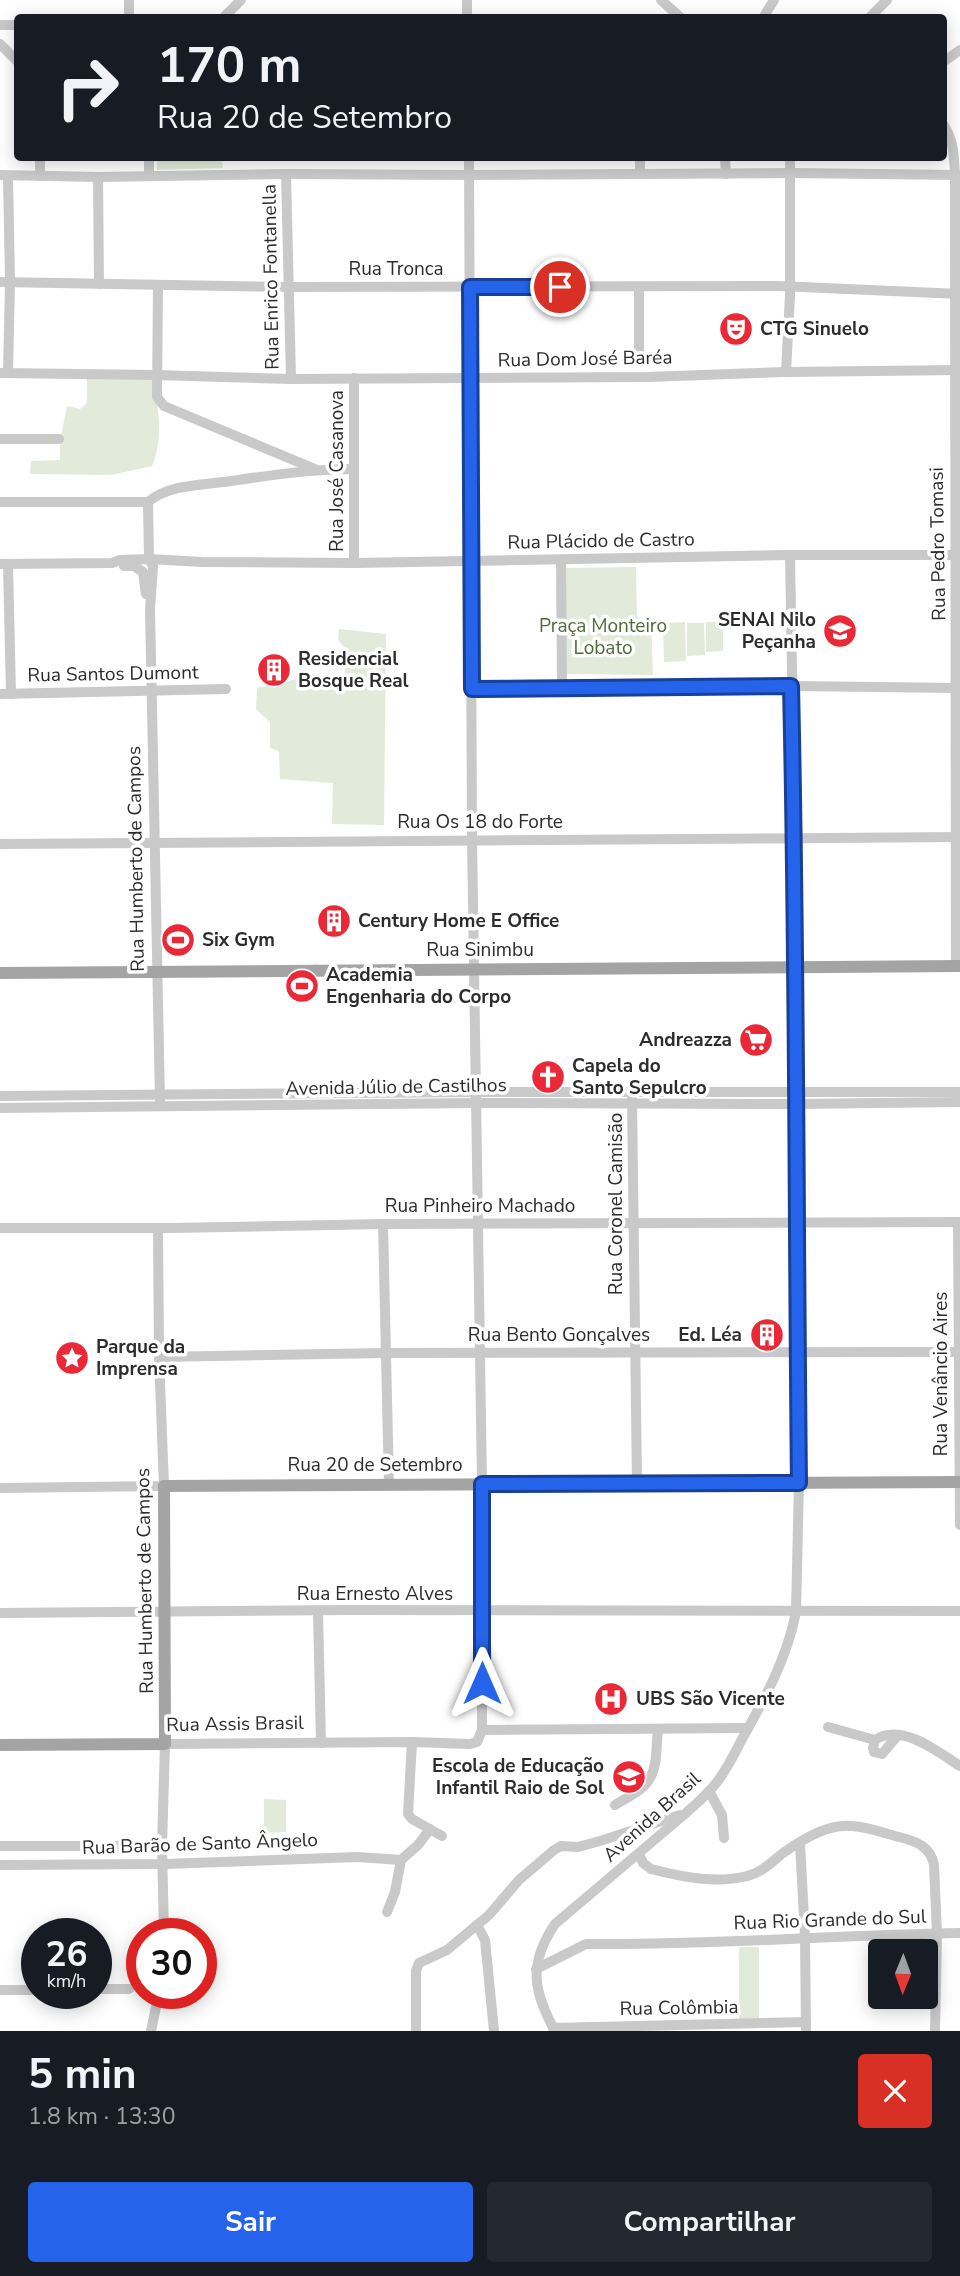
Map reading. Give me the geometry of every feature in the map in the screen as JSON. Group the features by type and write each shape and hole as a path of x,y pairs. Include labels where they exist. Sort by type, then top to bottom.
{"main road":[{"name":"Rua Sinimbu","path":"0,973 958,966"},
{"name":"Rua 20 de Setembro","path":"164,1486 389,1485 482,1479 496,1484 960,1482"},
{"name":"Rua Humberto de Campos","path":"164,1486 165,1744"},
{"name":"Rua Assis Brasil","path":"0,1745 165,1744"}],"street":[{"path":"227,14 242,0"},
{"path":"661,0 677,14"},
{"path":"873,14 887,0"},
{"path":"0,44 14,58"},
{"name":"Rua Pedro Tomasi","path":"947,130 954,151 957,175 958,966"},
{"path":"40,161 40,176"},
{"path":"149,161 149,176"},
{"path":"469,161 472,839 482,1479 482,1730 748,1728"},
{"path":"640,161 640,174"},
{"path":"726,161 726,174"},
{"path":"786,372 790,286 790,161"},
{"path":"4,373 4,176 790,173 957,175"},
{"name":"Rua Enrico Fontanella","path":"286,174 290,379"},
{"path":"98,177 99,284"},
{"name":"Rua Tronca","path":"5,282 289,287 790,286 957,294"},
{"path":"158,285 157,397 164,406 315,469"},
{"path":"639,287 639,361"},
{"name":"Rua Dom José Baréa","path":"4,373 157,374 290,379 648,377 957,370"},
{"name":"Rua José Casanova","path":"354,378 355,563"},
{"path":"0,439 59,439"},
{"path":"0,502 148,502 155,496 178,489 315,469 354,469"},
{"name":"Rua Humberto de Campos","path":"148,502 160,1101"},
{"name":"Rua Plácido de Castro","path":"4,564 111,563 120,560 355,563 790,555 958,555"},
{"name":"Avenida Brasil","path":"554,2030 539,1999 536,1969 543,1943 555,1924 687,1813 709,1791 725,1770 778,1671 796,1612 799,1483 795,838 790,555"},
{"path":"561,560 562,688"},
{"name":"Rua Humberto de Campos","path":"111,563 134,566 143,572 150,610"},
{"path":"4,564 6,694"},
{"path":"472,689 791,686 958,688"},
{"name":"Rua Santos Dumont","path":"6,694 226,689"},
{"name":"Rua Os 18 do Forte","path":"0,844 958,837"},
{"name":"Avenida Júlio de Castilhos","path":"0,1096 160,1101"},
{"name":"Avenida Júlio de Castilhos","path":"0,1108 160,1101 958,1097"},
{"name":"Rua Coronel Camisão","path":"633,1099 637,1483"},
{"name":"Rua Pinheiro Machado","path":"0,1227 959,1222"},
{"name":"Rua Venâncio Aires","path":"959,1222 960,1525"},
{"path":"383,1224 389,1485"},
{"name":"Rua Humberto de Campos","path":"158,1228 164,1486"},
{"path":"451,1353 471,1343 480,1327"},
{"name":"Rua Bento Gonçalves","path":"159,1357 386,1353 959,1352"},
{"name":"Rua 20 de Setembro","path":"0,1488 164,1486"},
{"name":"Rua Ernesto Alves","path":"0,1613 960,1611"},
{"path":"318,1612 321,1742"},
{"path":"828,1727 875,1740 881,1736 910,1737 960,1766"},
{"path":"615,1805 650,1778 658,1729"},
{"name":"Rua Assis Brasil","path":"165,1744 470,1744 477,1742 482,1730"},
{"path":"412,1742 409,1817 442,1836"},
{"name":"Rua Humberto de Campos","path":"164,1918 162,1846 165,1744"},
{"path":"709,1791 722,1815 724,1838"},
{"path":"416,2031 416,1971 419,1963 447,1950 477,1925 519,1880 554,1850 561,1846 578,1847 600,1841 687,1813"},
{"path":"639,1854 643,1863 652,1869 715,1881 751,1876 800,1843 831,1828 853,1826 905,1838 923,1846 933,1856 934,1865 937,1934 934,2031"},
{"path":"387,1912 395,1892 401,1860 418,1845 430,1829"},
{"path":"800,1843 806,2027"},
{"name":"Rua Barão de Santo Ângelo","path":"0,1846 162,1846"},
{"path":"33,1846 33,1865"},
{"name":"Rua Barão de Santo Ângelo","path":"0,1865 164,1864 358,1857 401,1860"},
{"path":"477,1925 485,1940 494,2031"},
{"name":"Rua Rio Grande do Sul","path":"536,1969 586,1944 702,1944 805,1937 960,1933"},
{"path":"0,1990 21,1990"},
{"path":"151,2031 156,2009"},
{"name":"Rua Colômbia","path":"554,2030 806,2027"}],"green space":[{"path":"157,161 222,161 223,168 157,170"},
{"path":"87,375 156,376 159,433 152,466 111,475 30,474 31,461 60,460 60,442 67,406 80,409 87,403"},
{"name":"Praça Monteiro Lobato","path":"636,567 637,618 651,619 653,675 566,674 565,568"},
{"path":"685,622 686,661 664,662 663,623"},
{"path":"706,622 723,622 723,651 706,652"},
{"path":"687,623 704,623 705,655 687,656"},
{"path":"339,629 386,634 384,825 332,824 333,783 280,779 279,751 270,748 270,722 256,709 257,688 301,678 345,674 346,649 338,640"},
{"path":"264,1799 286,1800 286,1832 264,1833"},
{"path":"739,1947 759,1947 759,2020 739,2020"}],"place":[{"name":"CTG Sinuelo","path":"736,329"},
{"name":"SENAI Nilo Peçanha","path":"840,631"},
{"name":"Residencial Bosque Real","path":"274,670"},
{"name":"Century Home E Office","path":"334,921"},
{"name":"Six Gym","path":"178,940"},
{"name":"Academia Engenharia do Corpo","path":"302,986"},
{"name":"Andreazza","path":"756,1040"},
{"name":"Capela do Santo Sepulcro","path":"548,1077"},
{"name":"Ed. Léa","path":"767,1335"},
{"name":"Parque da Imprensa","path":"72,1358"},
{"name":"UBS São Vicente","path":"611,1699"},
{"name":"Escola de Educação Infantil Raio de Sol","path":"629,1777"}],"route":[{"path":"482,1683 482,1484 799,1483 795,838 791,686 472,689 470,287 560,287"}]}
